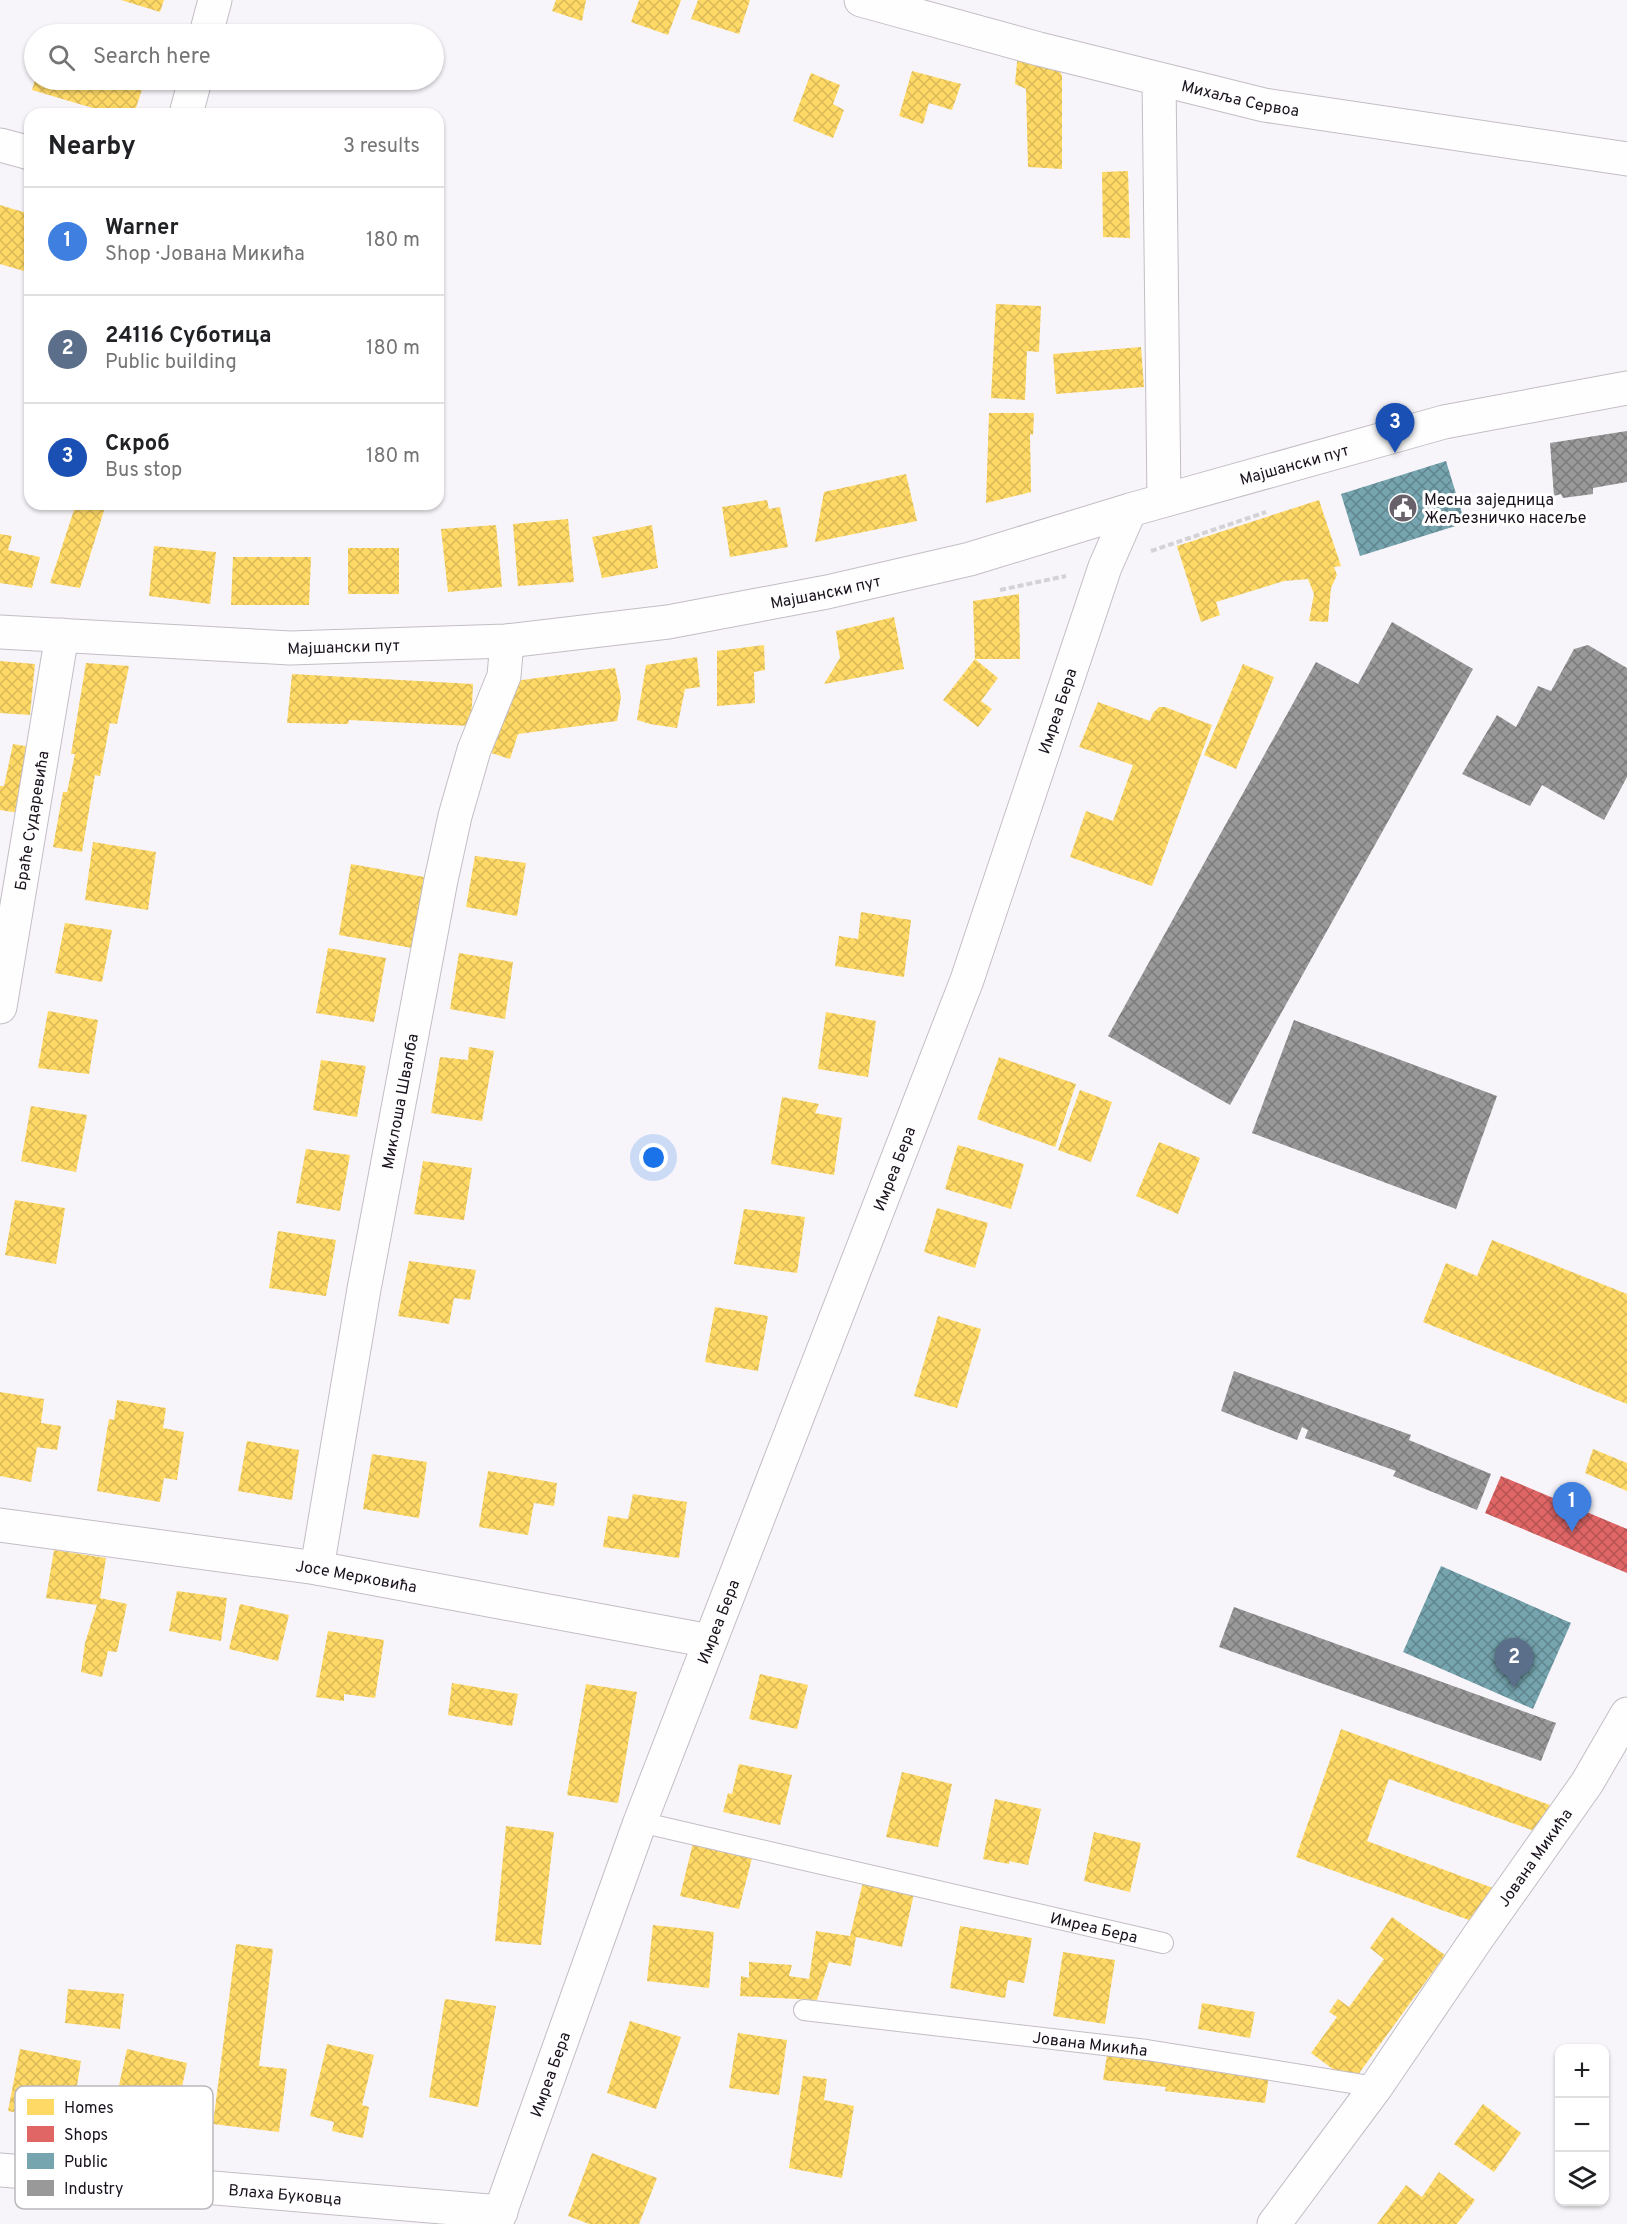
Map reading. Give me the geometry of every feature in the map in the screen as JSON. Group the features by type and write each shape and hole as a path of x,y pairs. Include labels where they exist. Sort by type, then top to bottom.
{"street":[{"path":"209,24 215,0"},
{"name":"Михаља Сервоа","path":"861,0 1159,80 1264,105 1627,159"},
{"path":"1159,80 1164,500"},
{"path":"188,108 192,90"},
{"path":"0,145 24,151"},
{"name":"Мајшански пут","path":"0,632 290,648 507,640 668,622 827,592 970,559 1164,500 1444,422 1627,388"},
{"name":"Имреа Бера","path":"498,2218 640,1822 967,980 1106,567 1130,510"},
{"name":"Браће Сударевића","path":"0,1007 62,635"},
{"name":"Миклоша Швалба","path":"317,1568 364,1289 441,880 455,816 474,750 504,676 507,640"},
{"name":"Јосе Мерковића","path":"0,1525 317,1568 710,1641"},
{"name":"Јована Микића","path":"1274,2224 1376,2087 1587,1783 1627,1714"},
{"name":"Влаха Буковца","path":"0,2170 15,2171"},
{"name":"Влаха Буковца","path":"213,2191 498,2218"}],"lane":[{"name":"Имреа Бера","path":"640,1822 1163,1943"},
{"name":"Јована Микића","path":"804,2010 1147,2050 1376,2087"}],"building: Homes":[{"path":"121,0 164,0 160,12"},
{"path":"556,0 586,0 582,21 552,11"},
{"path":"639,0 681,0 668,35 631,22"},
{"path":"698,0 750,0 739,34 691,19"},
{"path":"1018,52 1056,62 1062,76 1062,169 1028,167 1026,89 1015,84"},
{"path":"912,71 961,84 952,110 929,103 923,124 899,116"},
{"path":"811,73 840,85 833,104 844,110 833,138 793,121"},
{"path":"32,90 142,90 136,108 93,108"},
{"path":"1128,171 1130,238 1103,237 1102,172"},
{"path":"0,205 24,212 24,271 0,264"},
{"path":"996,304 1041,306 1039,352 1027,351 1025,400 991,398"},
{"path":"1141,347 1144,387 1056,394 1053,354"},
{"path":"989,413 1034,413 1033,435 1030,434 1031,492 986,503"},
{"path":"906,474 917,521 815,542 824,492"},
{"path":"767,500 769,509 780,507 788,547 730,557 722,507"},
{"path":"1319,500 1341,566 1334,567 1337,575 1331,588 1328,622 1309,621 1314,594 1308,579 1284,581 1216,602 1220,615 1201,622 1177,546"},
{"path":"74,510 104,510 80,588 50,583"},
{"path":"568,519 574,582 518,586 513,524"},
{"path":"496,525 502,587 448,592 441,529"},
{"path":"652,525 658,568 602,578 592,537"},
{"path":"0,534 12,536 8,550 40,557 32,588 0,583"},
{"path":"154,546 216,552 210,604 149,596"},
{"path":"348,548 399,548 399,594 348,594"},
{"path":"233,557 311,557 309,605 231,605"},
{"path":"1019,594 1020,659 975,659 973,601"},
{"path":"894,617 904,669 824,684 840,658 836,631"},
{"path":"764,645 765,670 754,672 755,703 717,706 717,651"},
{"path":"697,657 700,687 685,689 677,728 637,720 646,665"},
{"path":"975,659 998,678 981,701 992,709 978,727 943,700"},
{"path":"0,661 35,664 30,715 0,713"},
{"path":"86,663 129,666 117,724 110,723 100,776 95,775 82,852 53,847 63,792 67,792 75,754 71,754"},
{"path":"1243,664 1274,677 1236,769 1204,755"},
{"path":"615,668 621,697 617,721 518,734 510,759 485,751 514,681"},
{"path":"292,674 473,684 471,726 349,720 348,724 287,723"},
{"path":"1098,702 1150,721 1153,713 1159,707 1165,707 1212,725 1152,886 1070,857 1086,811 1113,821 1133,765 1079,747"},
{"path":"13,744 37,748 26,814 0,810 0,786 4,786"},
{"path":"93,842 156,852 148,910 85,900"},
{"path":"475,856 526,863 517,916 466,907"},
{"path":"351,864 424,877 412,948 339,935"},
{"path":"861,912 911,920 904,977 835,966 839,936 858,939"},
{"path":"65,923 112,930 102,982 55,973"},
{"path":"328,948 386,958 374,1022 316,1013"},
{"path":"459,953 513,962 505,1019 450,1009"},
{"path":"48,1011 98,1020 89,1074 38,1068"},
{"path":"826,1012 876,1021 868,1077 818,1069"},
{"path":"469,1047 494,1051 482,1121 431,1113 440,1057 468,1060"},
{"path":"999,1057 1076,1084 1055,1147 977,1119"},
{"path":"321,1060 366,1066 357,1117 313,1110"},
{"path":"1080,1090 1112,1102 1091,1162 1058,1150"},
{"path":"782,1097 819,1104 815,1113 842,1118 834,1175 771,1164"},
{"path":"31,1106 87,1115 76,1172 21,1161"},
{"path":"1159,1142 1200,1158 1178,1214 1136,1196"},
{"path":"958,1145 1024,1164 1011,1209 945,1189"},
{"path":"306,1149 350,1155 340,1211 296,1203"},
{"path":"423,1161 472,1168 464,1220 414,1214"},
{"path":"15,1200 65,1208 56,1264 5,1255"},
{"path":"937,1208 988,1223 975,1268 924,1252"},
{"path":"744,1209 805,1217 797,1273 734,1264"},
{"path":"278,1231 336,1240 326,1296 269,1288"},
{"path":"1492,1240 1627,1294 1627,1404 1423,1322 1446,1263 1477,1276"},
{"path":"409,1261 476,1270 470,1300 454,1298 449,1324 398,1316"},
{"path":"715,1307 768,1316 758,1371 705,1362"},
{"path":"938,1316 981,1329 957,1408 914,1396"},
{"path":"0,1392 44,1399 41,1423 61,1426 57,1450 37,1447 31,1482 0,1476"},
{"path":"117,1400 166,1408 163,1428 184,1432 177,1480 164,1478 160,1502 97,1491 109,1419 114,1420"},
{"path":"247,1441 299,1450 292,1500 238,1491"},
{"path":"1593,1449 1627,1463 1627,1491 1585,1473"},
{"path":"372,1454 427,1462 419,1518 363,1509"},
{"path":"488,1471 557,1483 554,1506 534,1503 528,1535 479,1527"},
{"path":"633,1494 687,1502 679,1558 603,1547 608,1516 628,1519"},
{"path":"54,1550 106,1558 100,1598 127,1604 117,1652 108,1651 102,1677 81,1672 85,1643 97,1605 46,1598"},
{"path":"177,1591 227,1598 221,1641 169,1631"},
{"path":"240,1604 289,1615 278,1661 229,1649"},
{"path":"328,1631 384,1640 375,1698 344,1694 344,1701 316,1697"},
{"path":"760,1674 808,1685 797,1729 749,1719"},
{"path":"452,1683 518,1694 512,1726 448,1715"},
{"path":"586,1684 637,1692 618,1803 567,1795"},
{"path":"1341,1729 1550,1805 1540,1833 1389,1779 1367,1841 1493,1888 1480,1924 1296,1857"},
{"path":"739,1764 792,1775 780,1825 723,1812 728,1793 732,1794"},
{"path":"902,1772 952,1784 938,1847 886,1837"},
{"path":"995,1799 1041,1809 1028,1865 983,1859"},
{"path":"506,1826 554,1832 541,1945 495,1941"},
{"path":"1094,1832 1141,1843 1130,1892 1084,1881"},
{"path":"693,1843 752,1858 739,1909 680,1896"},
{"path":"864,1878 915,1889 902,1947 856,1937 851,1966 829,1962 817,2000 740,1996 741,1976 749,1978 749,1962 792,1965 789,1976 809,1979 816,1931 850,1936"},
{"path":"1392,1917 1445,1955 1352,2083 1311,2053 1337,2017 1329,2012 1338,1999 1349,2007 1384,1959 1370,1948"},
{"path":"653,1925 714,1932 709,1988 647,1981"},
{"path":"960,1926 1032,1938 1024,1983 1008,1980 1005,1998 950,1988"},
{"path":"236,1944 273,1949 259,2066 287,2069 279,2132 213,2124"},
{"path":"1063,1952 1115,1960 1105,2024 1053,2016"},
{"path":"68,1989 124,1994 120,2029 65,2023"},
{"path":"445,1999 496,2006 478,2107 429,2097"},
{"path":"1202,2003 1255,2012 1250,2038 1198,2029"},
{"path":"630,2021 681,2037 656,2109 607,2093"},
{"path":"738,2033 787,2040 779,2095 729,2088"},
{"path":"327,2044 374,2055 362,2105 369,2107 363,2138 332,2131 334,2122 310,2116"},
{"path":"20,2049 81,2061 77,2086 15,2086 15,2112 8,2111"},
{"path":"127,2049 187,2063 182,2086 119,2086"},
{"path":"1107,2055 1269,2075 1265,2103 1165,2091 1166,2087 1103,2080"},
{"path":"803,2076 827,2079 824,2100 854,2106 842,2178 789,2168"},
{"path":"1483,2104 1521,2133 1494,2172 1454,2144"},
{"path":"592,2153 657,2178 639,2224 589,2224 568,2216"},
{"path":"1439,2172 1475,2200 1457,2224 1377,2224 1406,2185 1422,2197"}],"building: Shops":[{"path":"1501,1476 1627,1529 1627,1573 1485,1513"}],"building: Public":[{"name":"Месна заједница Жељезничко насеље","path":"1446,461 1465,523 1360,556 1341,494"},
{"path":"1441,1566 1571,1623 1533,1709 1403,1652"}],"building: Industry":[{"path":"1627,431 1627,482 1593,488 1593,494 1563,498 1561,494 1554,496 1550,443"},
{"path":"1392,622 1473,669 1230,1105 1108,1036 1316,662 1358,684"},
{"path":"1588,645 1627,668 1627,777 1604,820 1542,785 1530,806 1462,774 1497,715 1516,727 1538,686 1551,691 1574,649"},
{"path":"1294,1020 1497,1096 1456,1209 1252,1133"},
{"path":"1234,1371 1411,1435 1409,1440 1491,1474 1477,1510 1393,1476 1396,1471 1305,1438 1308,1430 1302,1427 1297,1440 1221,1411"},
{"path":"1234,1607 1556,1723 1541,1761 1219,1647"}],"place":[{"name":"Скроб","path":"1395,453"},
{"name":"Месна заједница Жељезничко насеље","path":"1403,508"},
{"name":"Warner","path":"1572,1532"},
{"name":"24116 Суботица","path":"1514,1688"}]}
